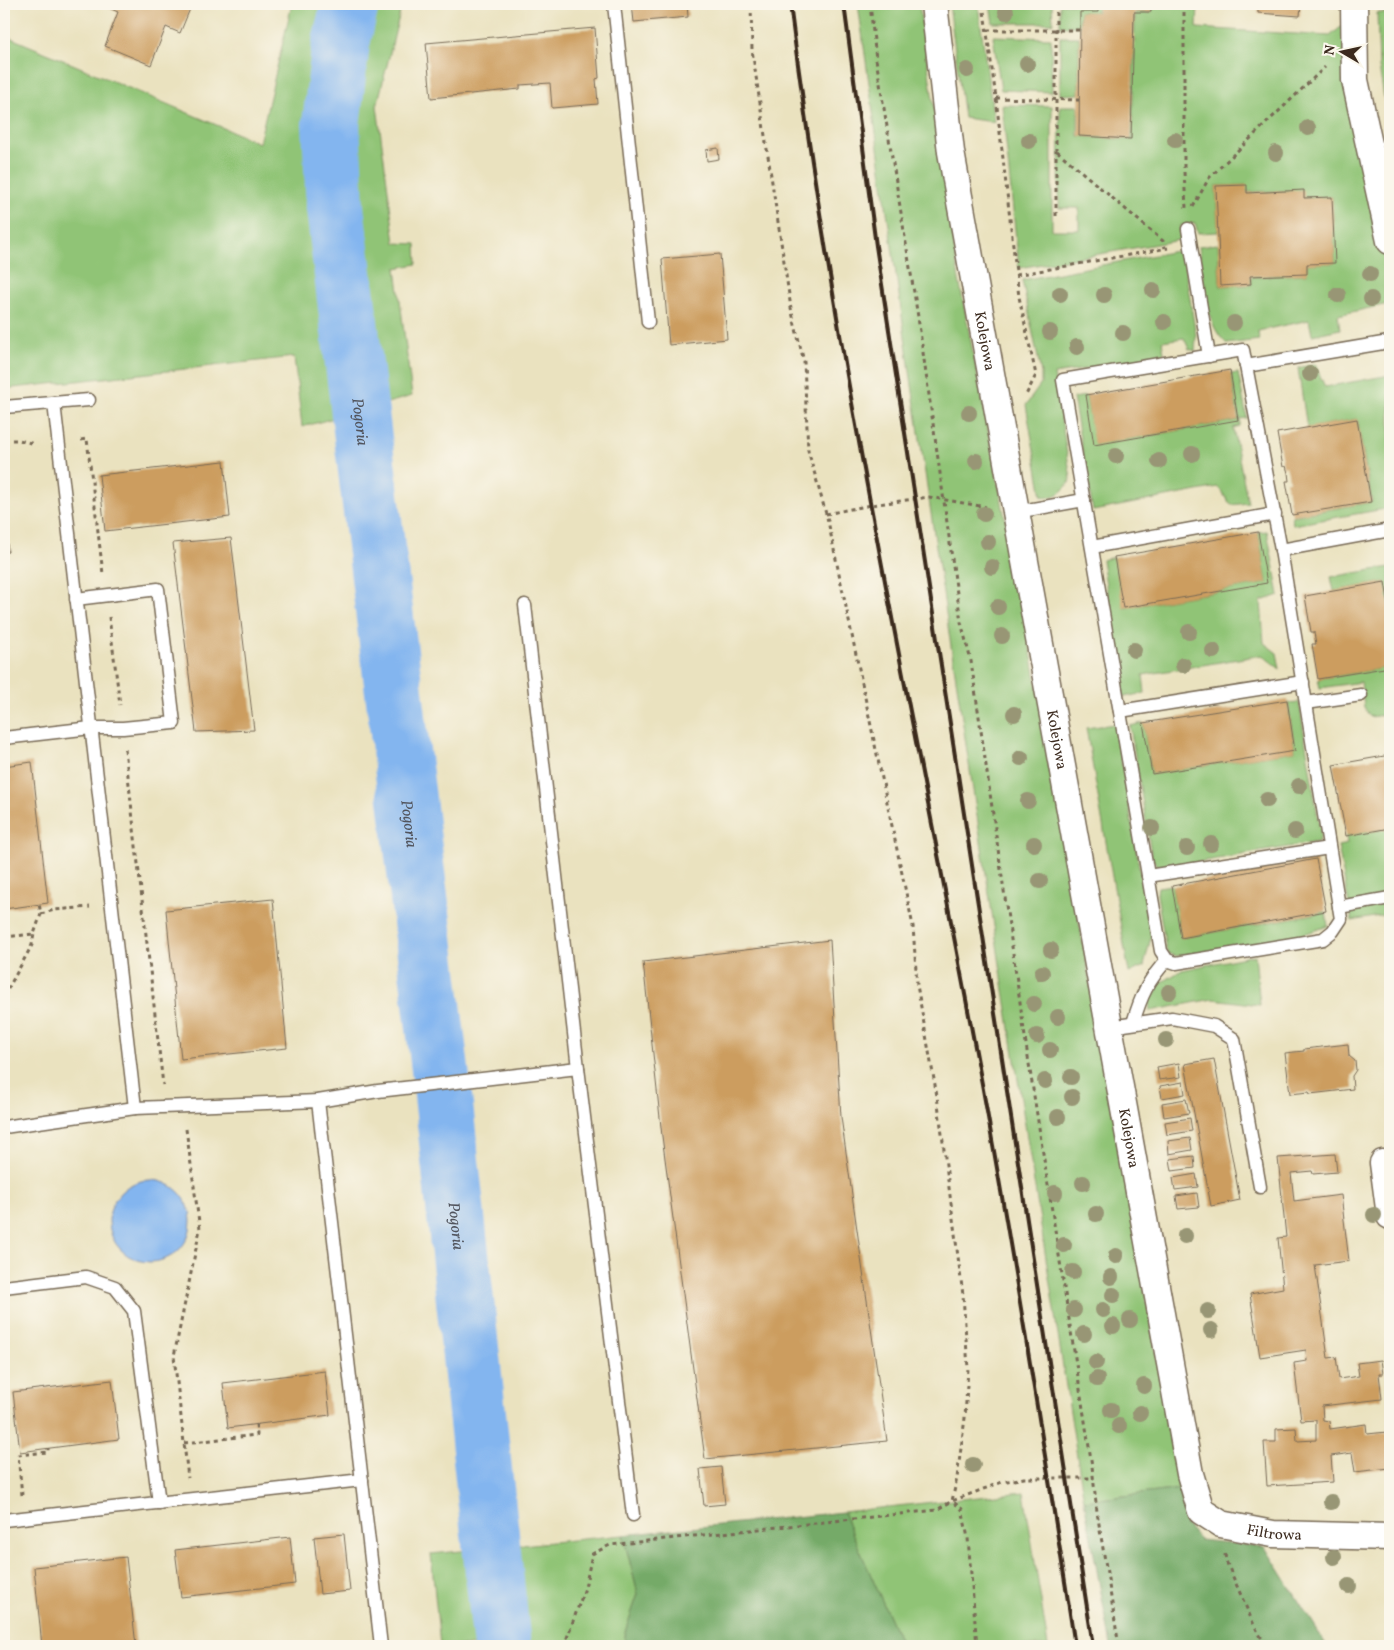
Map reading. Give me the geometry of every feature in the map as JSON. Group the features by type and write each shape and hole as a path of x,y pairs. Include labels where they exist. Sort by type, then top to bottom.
{"street":[{"name":"Kolejowa","path":"934,4 951,152 1016,512 1121,1025 1190,1474"},
{"path":"1354,4 1355,80 1390,241"},
{"path":"1383,1163 1390,1216"},
{"name":"Filtrowa","path":"1190,1474 1201,1511 1221,1524 1273,1534 1390,1537"}],"lane":[{"path":"614,4 648,322"},
{"path":"1187,224 1210,356"},
{"path":"1246,366 1389,342"},
{"path":"1243,350 1246,366 1275,514 1341,919 1333,931 1323,939 1176,963 1167,960 1161,951 1063,380 1243,350"},
{"path":"4,406 89,400"},
{"path":"54,403 135,1108"},
{"path":"1016,512 1084,500"},
{"path":"1092,547 1275,514"},
{"path":"1281,550 1390,530"},
{"path":"4,738 91,728 123,728 174,723 158,589 76,599"},
{"path":"525,605 578,1068 633,1515"},
{"path":"1120,711 1303,682"},
{"path":"1306,703 1361,695"},
{"path":"1148,876 1329,848"},
{"path":"1339,907 1390,898"},
{"path":"1121,1025 1153,975 1167,960"},
{"path":"1121,1025 1172,1018 1214,1026 1234,1039 1260,1187"},
{"path":"4,1127 135,1108 318,1101 378,1091 487,1080 578,1068"},
{"path":"318,1101 382,1646"},
{"path":"4,1286 86,1277 115,1287 134,1311 159,1503"},
{"path":"4,1520 362,1480"}],"path":[{"path":"752,4 752,50 791,308 804,362 808,450 826,514 913,926 917,984 937,1096 963,1295 968,1368 964,1426 952,1501"},
{"path":"870,4 888,142 906,234 961,622 971,661 1027,1051 1119,1646"},
{"path":"1056,4 1056,218"},
{"path":"1184,4 1184,172 1187,224"},
{"path":"987,30 1080,30"},
{"path":"1187,224 1209,178 1354,40"},
{"path":"996,98 1079,100"},
{"path":"1056,151 1163,241 1165,248"},
{"path":"1016,275 1190,244"},
{"path":"826,514 871,505 929,497 1016,512"},
{"path":"4,996 32,945 41,914 39,904"},
{"path":"41,914 54,910 111,904"},
{"path":"4,937 34,934"},
{"path":"182,1106 200,1229 174,1356 191,1500"},
{"path":"184,1443 257,1435 256,1424"},
{"path":"24,1518 18,1455 48,1452 48,1448"},
{"path":"564,1646 585,1588 592,1554 610,1545 937,1510 952,1501 1002,1482 1024,1478 1094,1478"},
{"path":"952,1501 962,1509 968,1538 977,1646"},
{"path":"1221,1524 1226,1561 1254,1626 1266,1646"}],"green space":[{"path":"292,4 402,4 377,106 395,243 416,244 417,264 396,268 412,396 302,427 294,357 4,389 4,35 259,143"},
{"path":"858,4 919,4 959,280 1033,663 1180,1489 1084,1501 939,566"},
{"path":"949,4 978,4 994,122 964,118"},
{"path":"990,4 1052,4 1053,23 993,23"},
{"path":"1060,4 1097,4 1097,12 1080,12 1079,26 1060,26"},
{"path":"1152,4 1198,4 1197,28 1330,36 1346,23 1363,149 1390,271 1390,316 1388,304 1338,315 1340,329 1312,335 1309,320 1258,331 1259,340 1227,344 1219,335 1209,312 1203,285 1199,246 1218,244 1220,286 1251,285 1251,277 1307,274 1307,264 1335,263 1332,197 1304,198 1303,190 1247,192 1246,185 1216,186 1218,232 1198,233 1195,223 1180,226 1180,240 1019,268 1002,105 1052,106 1052,230 1079,230 1079,208 1059,208 1060,106 1078,106 1078,136 1132,140 1135,13 1152,13"},
{"path":"1377,13 1390,13 1390,110 1386,110 1379,67"},
{"path":"993,36 1051,38 1052,92 1001,90"},
{"path":"1060,37 1079,37 1079,94 1060,95"},
{"path":"1182,250 1196,336 1195,351 1189,349 1184,338 1162,341 1164,353 1161,357 1054,374 1071,479 1060,493 1047,497 1042,496 1026,405 1041,384 1041,373 1022,280"},
{"path":"1315,364 1325,387 1390,375 1390,508 1293,525 1292,516 1372,502 1357,419 1307,428 1298,368"},
{"path":"1238,373 1247,418 1240,419 1240,426 1233,428 1248,503 1231,505 1218,487 1093,511 1073,398 1086,396 1095,445 1239,420 1231,374"},
{"path":"1267,531 1279,595 1261,601 1264,643 1277,653 1280,669 1262,655 1143,675 1145,693 1124,697 1102,560 1114,557 1124,608 1267,583 1258,532"},
{"path":"1390,567 1390,611 1385,582 1334,591 1331,577"},
{"path":"1390,667 1390,714 1370,717 1364,707 1361,682 1320,688 1318,679"},
{"path":"1299,702 1321,836 1318,842 1164,868 1157,865 1152,859 1130,726 1143,723 1152,774 1295,751 1288,703"},
{"path":"1115,724 1151,937 1144,966 1129,973 1086,728"},
{"path":"1390,828 1390,914 1352,921 1338,846 1347,844 1346,836"},
{"path":"1172,885 1181,938 1326,912 1328,926 1298,936 1177,956 1169,954 1166,949 1157,894 1158,887"},
{"path":"1255,955 1260,1005 1213,999 1150,1011 1149,1003 1161,983 1182,970"},
{"path":"1180,1489 1186,1525 1200,1540 1265,1547 1327,1646 1111,1646 1084,1501"},
{"path":"1024,1492 1048,1646 902,1646 843,1512"},
{"path":"843,1512 902,1646 624,1646 626,1629 638,1594 623,1535"},
{"path":"623,1535 638,1594 626,1629 624,1646 440,1646 431,1554"}],"water":[{"path":"150,1180 166,1183 179,1192 188,1205 191,1221 188,1237 179,1250 166,1259 150,1262 134,1259 121,1250 112,1237 109,1221 112,1205 121,1192 134,1183"}],"building":[{"path":"100,4 192,4 180,33 166,27 151,65 105,46 118,12"},
{"path":"632,4 687,4 688,17 634,22"},
{"path":"1098,4 1151,4 1151,12 1134,12 1131,139 1079,136 1080,12 1098,12"},
{"path":"1258,4 1301,4 1300,16 1258,13"},
{"path":"595,28 599,78 596,79 598,104 552,108 550,83 520,85 520,89 431,98 426,43"},
{"path":"4,108 8,109 4,120"},
{"path":"718,148 719,159 707,161 706,150"},
{"path":"1247,185 1247,193 1304,190 1304,198 1332,197 1335,263 1307,264 1307,274 1250,276 1251,284 1220,286 1216,186"},
{"path":"720,254 727,339 669,345 662,259"},
{"path":"1230,370 1238,420 1094,445 1086,395"},
{"path":"1357,419 1371,502 1292,515 1286,481 1289,481 1288,473 1286,466 1283,467 1277,433"},
{"path":"224,461 230,517 105,531 99,475"},
{"path":"4,518 8,552 4,553"},
{"path":"1258,532 1267,583 1123,608 1114,557"},
{"path":"231,538 254,730 196,732 173,543"},
{"path":"1385,582 1390,612 1390,667 1318,679 1312,644 1316,644 1314,632 1311,632 1305,596"},
{"path":"1287,700 1295,751 1152,774 1143,723"},
{"path":"1390,755 1390,828 1346,836 1333,765"},
{"path":"32,762 48,903 4,909 4,766"},
{"path":"1316,859 1326,911 1181,938 1172,886"},
{"path":"273,899 287,1048 181,1059 166,910"},
{"path":"830,940 841,1117 887,1441 705,1459 662,1136 643,962"},
{"path":"1348,1044 1349,1056 1355,1061 1356,1070 1352,1076 1353,1089 1310,1094 1309,1092 1290,1094 1285,1053"},
{"path":"1214,1059 1240,1200 1211,1206 1185,1064"},
{"path":"1179,1063 1181,1077 1159,1080 1157,1067"},
{"path":"1183,1082 1185,1094 1162,1098 1160,1086"},
{"path":"1186,1099 1189,1113 1164,1117 1162,1103"},
{"path":"1190,1118 1192,1131 1167,1135 1165,1122"},
{"path":"1190,1138 1192,1150 1169,1154 1168,1141"},
{"path":"1335,1154 1337,1172 1313,1174 1312,1171 1291,1173 1294,1201 1341,1195 1349,1261 1315,1265 1328,1358 1336,1357 1339,1379 1359,1376 1357,1363 1381,1360 1383,1374 1379,1374 1382,1399 1322,1406 1323,1420 1329,1421 1330,1429 1366,1424 1367,1434 1387,1432 1390,1468 1355,1472 1352,1453 1331,1456 1333,1482 1267,1486 1264,1442 1276,1442 1276,1429 1296,1428 1297,1441 1316,1440 1316,1420 1301,1421 1294,1363 1307,1361 1306,1350 1260,1357 1250,1294 1283,1288 1278,1238 1286,1237 1278,1158"},
{"path":"1194,1156 1195,1168 1172,1171 1170,1159"},
{"path":"1196,1174 1198,1187 1175,1190 1173,1178"},
{"path":"1197,1193 1199,1207 1178,1209 1176,1196"},
{"path":"325,1371 330,1415 228,1428 223,1383"},
{"path":"112,1380 119,1439 20,1452 13,1392"},
{"path":"721,1467 725,1504 704,1506 700,1469"},
{"path":"344,1534 350,1591 320,1594 314,1537"},
{"path":"290,1537 295,1584 181,1597 175,1550"},
{"path":"126,1557 136,1646 42,1646 34,1567"}],"waterway":[{"name":"Pogoria","path":"350,4 341,43 331,124 335,208 442,1086 502,1646"}],"railway":[{"path":"790,4 809,140 853,411 982,1084 1007,1224 1075,1646"},
{"path":"844,4 876,246 1093,1646"}]}
